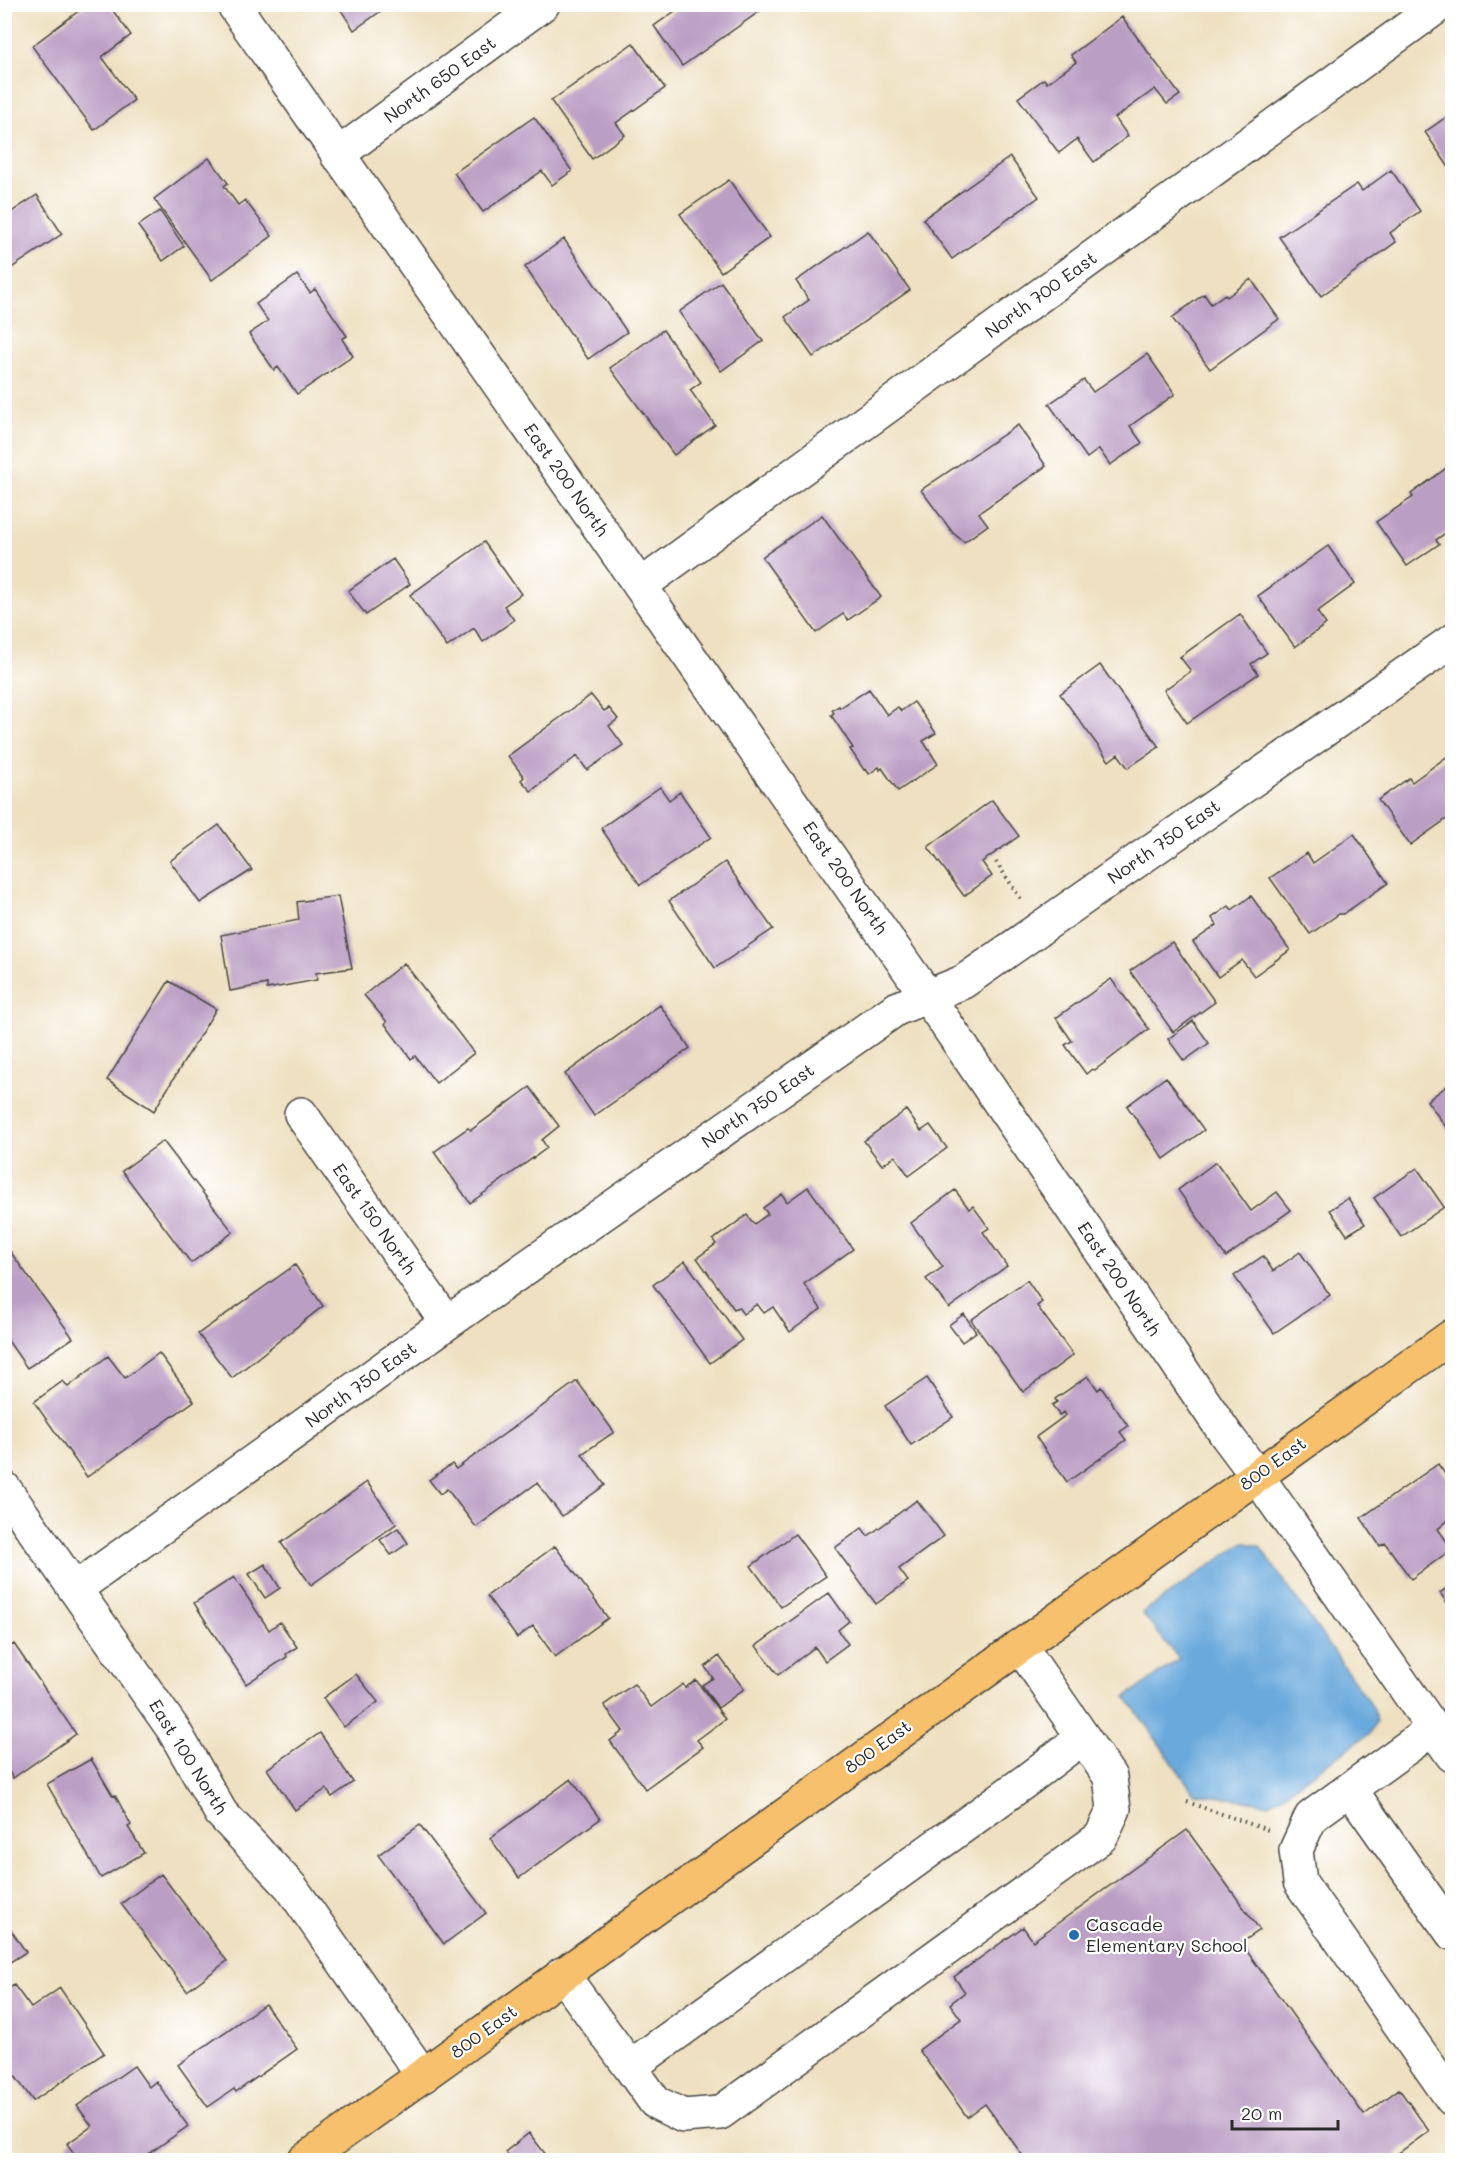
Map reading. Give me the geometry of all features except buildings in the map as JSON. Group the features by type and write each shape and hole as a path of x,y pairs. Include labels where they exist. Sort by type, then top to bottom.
{"main road":[{"name":"800 East","path":"305,2160 1452,1336"}],"street":[{"name":"East 200 North","path":"233,4 927,996 1227,1436 1452,1755"},
{"name":"North 650 East","path":"337,155 543,4"},
{"name":"North 700 East","path":"640,586 1441,4"},
{"name":"North 750 East","path":"75,1589 447,1323 896,1009 963,982 1452,641"},
{"name":"East 150 North","path":"301,1114 447,1323"},
{"name":"East 100 North","path":"4,1488 173,1729 221,1813 291,1887 423,2076"},
{"path":"562,1974 655,2102 683,2116 720,2113 1101,1837 1113,1809 1110,1777 1020,1646"},
{"path":"1434,1728 1311,1817 1296,1850 1300,1882 1452,2099"},
{"path":"630,2067 1083,1737"},
{"path":"1350,1789 1452,1932"}],"path":[{"path":"996,862 1025,904"},
{"path":"1187,1802 1271,1832"}],"water":[{"path":"1244,1542 1260,1547 1374,1709 1376,1723 1370,1733 1270,1804 1194,1793 1126,1697 1179,1659 1142,1613"}],"place":[{"name":"Cascade Elementary School","path":"1074,1935"}]}
